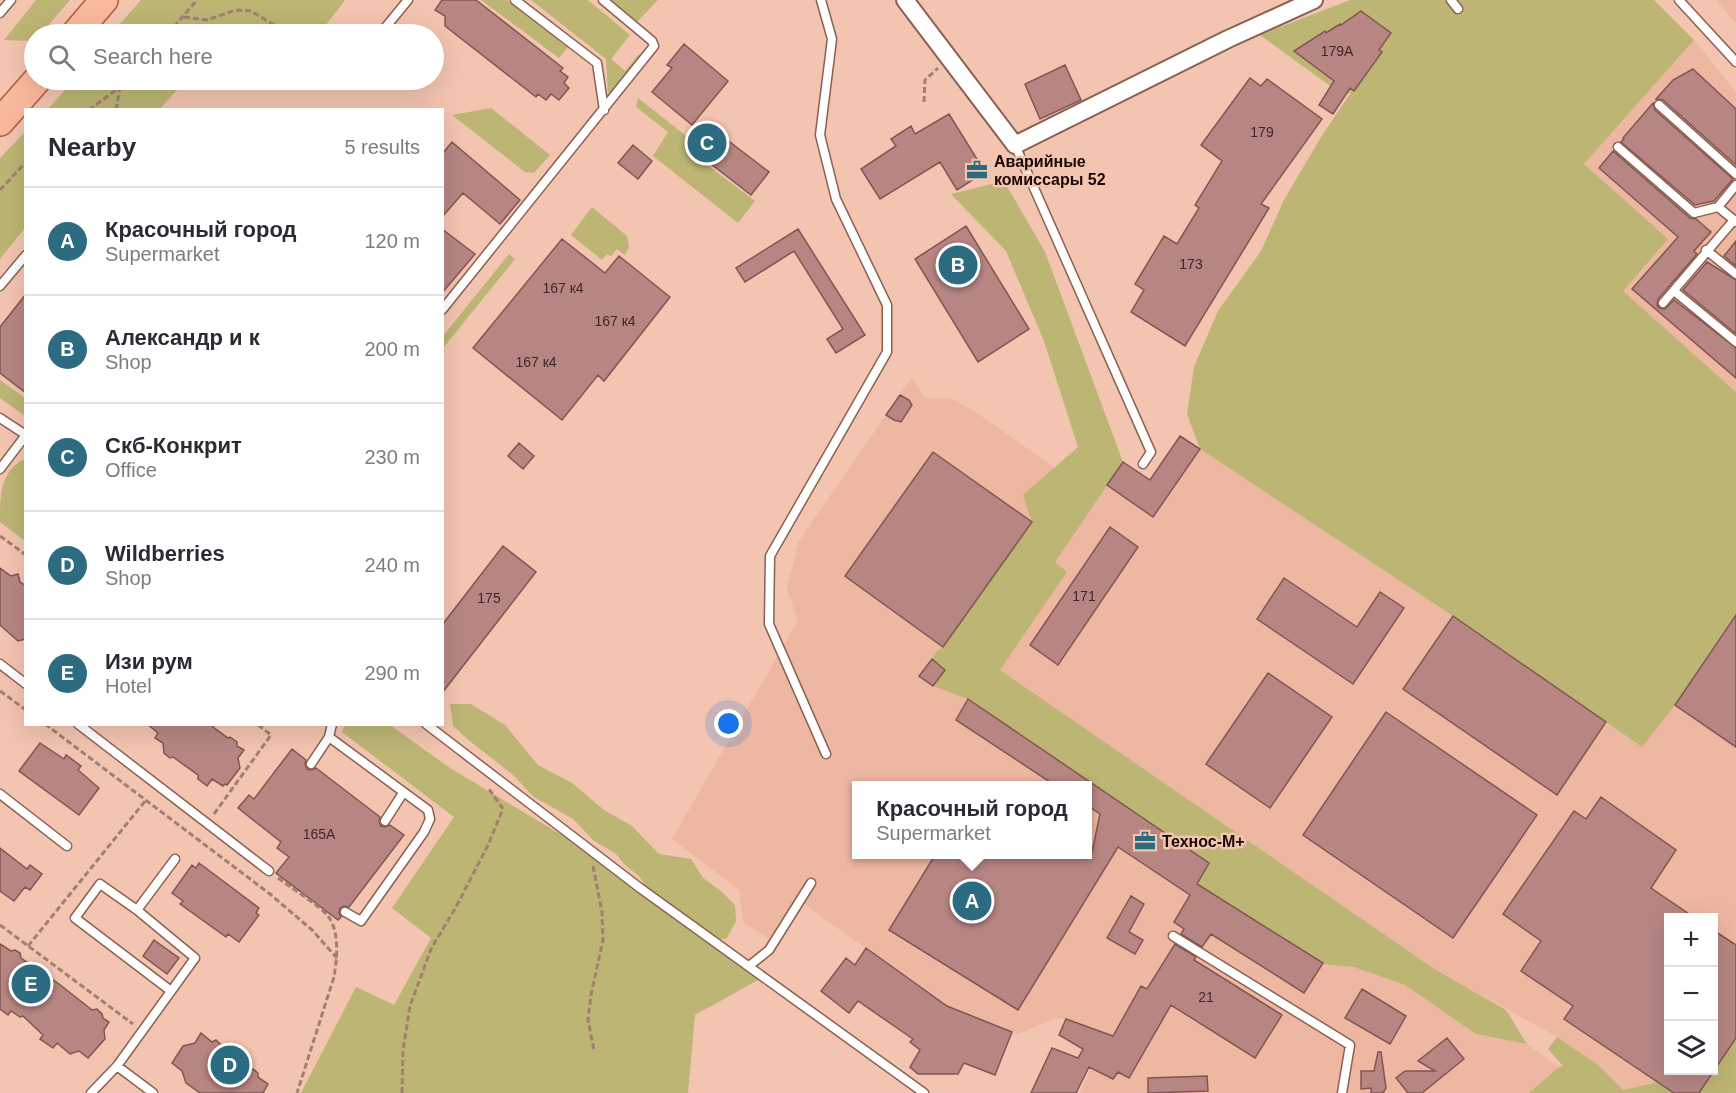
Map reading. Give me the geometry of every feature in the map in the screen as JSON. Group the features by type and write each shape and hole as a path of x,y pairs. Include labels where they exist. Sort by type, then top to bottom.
{"main road":[{"path":"84,24 104,0"},
{"path":"0,107 24,88"},
{"path":"0,122 27,90"}],"street":[{"path":"905,0 1015,145 1228,39 1314,0"}],"lane":[{"path":"0,13 11,0"},
{"path":"388,24 408,0"},
{"path":"515,0 597,63 604,110"},
{"path":"444,308 654,46 652,41 603,0"},
{"path":"1451,0 1458,9"},
{"path":"1679,0 1736,62"},
{"path":"822,1 832,39 820,135 836,199 887,305 887,352 770,556 769,624 826,754"},
{"path":"1659,105 1736,174"},
{"path":"1015,145 1151,452 1143,464"},
{"path":"1618,147 1694,213 1718,207 1736,185"},
{"path":"1663,303 1706,250 1735,221 1718,207"},
{"path":"1706,250 1736,274"},
{"path":"0,286 24,257"},
{"path":"1674,291 1736,342"},
{"path":"0,418 24,434"},
{"path":"0,469 24,438"},
{"path":"0,664 24,682"},
{"path":"81,726 269,871"},
{"path":"311,764 329,737 332,726"},
{"path":"429,726 594,852 924,1093"},
{"path":"329,737 428,810 430,819 424,832 361,921 345,912"},
{"path":"385,821 403,793"},
{"path":"0,794 66,846"},
{"path":"137,910 175,859"},
{"path":"749,966 769,950 811,883"},
{"path":"92,1093 117,1066 195,958 137,910 100,884 75,918 171,991"},
{"path":"1173,936 1350,1045 1342,1093"},
{"path":"117,1066 153,1093"}],"path":[{"path":"177,24 197,0"},
{"path":"184,17 207,20 236,10 251,11 272,24"},
{"path":"924,102 925,80 951,60"},
{"path":"92,108 116,90"},
{"path":"117,108 120,90"},
{"path":"0,190 24,164"},
{"path":"0,536 24,554"},
{"path":"0,691 24,709"},
{"path":"48,726 270,894 312,930 338,958"},
{"path":"207,824 271,735 260,726"},
{"path":"402,1093 402,1050 410,1006 432,949 467,887 503,809 483,781"},
{"path":"28,946 146,800"},
{"path":"594,852 592,858 602,912 603,940 588,1020 594,1050"},
{"path":"269,871 328,916 334,929 338,958 297,1093"},
{"path":"0,925 142,1030"}],"shaded area":[{"path":"36,0 70,0 50,24 24,24 24,41 4,40"},
{"path":"141,0 345,0 327,24 120,24"},
{"path":"481,0 507,0 568,47 559,58"},
{"path":"531,0 588,0 630,35 611,59 625,71 639,54 643,58 612,94 608,92 606,59"},
{"path":"610,0 658,0 637,22"},
{"path":"1350,0 1654,0 1694,40 1584,164 1668,239 1623,291 1736,392 1736,615 1675,705 1642,747 1453,616 1200,449 1187,414 1194,367 1218,311 1261,251 1284,200 1321,137 1352,91 1344,96 1260,35"},
{"path":"1716,0 1736,0 1736,23"},
{"path":"1694,40 1736,92 1736,392 1623,291 1584,164"},
{"path":"65,90 177,90 161,108 49,108"},
{"path":"638,98 690,139 685,148 755,201 738,223 653,156 668,132 636,107"},
{"path":"491,108 550,155 534,173 525,172 452,115"},
{"path":"24,133 24,229 0,259 0,158"},
{"path":"1004,181 1045,252 1123,462 1055,562 1067,572 1000,670 1433,968 1506,1010 1527,1044 1476,1034 1405,985 1354,967 1323,964 1197,884 1208,863 1092,784 1092,781 1088,781 968,699 933,686 945,670 932,659 943,647 1032,522 1023,495 1078,447 1044,341 1006,251 951,194"},
{"path":"592,207 627,236 629,247 625,255 617,249 611,256 607,254 602,260 571,235"},
{"path":"509,254 515,259 444,347 444,335"},
{"path":"912,377 925,398 950,398 974,411 1098,498 1123,462 1150,480 1180,436 1453,616 1642,747 1675,705 1736,615 1736,1038 1718,1065 1718,913 1664,913 1664,1075 1711,1075 1699,1093 1674,1093 1659,1082 1623,1090 1597,1064 1557,1037 1433,968 1000,670 1066,573 1055,563 978,678 937,651 920,676 934,686 968,699 956,720 1050,781 852,781 852,859 1092,859 1092,809 1100,814 1112,797 1209,863 1198,884 1323,963 1354,967 1405,985 1476,1034 1527,1044 1559,1067 1529,1093 1080,1093 1107,1032 1066,1019 1055,1018 1018,1034 947,1006 803,902 772,941 743,922 739,890 672,839 798,621 787,589 799,541"},
{"path":"0,380 24,397 24,415 0,398"},
{"path":"24,460 24,540 0,522 3,485 6,477"},
{"path":"450,704 471,704 505,725 538,765 572,783 604,810 632,826 659,854 691,859 703,878 735,905 736,921 727,938 715,941 697,933 760,979 695,1015 688,1093 301,1093 356,987 394,1005 431,938 392,908 454,817 342,732 345,726 391,726 450,768 632,877 649,891 639,876 615,853 594,841 573,819 534,797 512,774 453,726"},
{"path":"1557,1037 1597,1064 1623,1090 1659,1082 1674,1093 1529,1093 1563,1066 1548,1049"},
{"path":"1736,1038 1736,1093 1699,1093 1711,1075 1718,1075 1718,1065"}],"building":[{"path":"442,0 476,0 563,68 560,71 568,77 564,83 569,88 559,100 551,94 546,100 538,94 536,97 445,26 445,16 435,10"},
{"path":"1361,11 1391,33 1379,50 1382,52 1354,91 1350,88 1333,114 1319,105 1334,81 1294,51"},
{"path":"684,44 728,81 692,125 652,92 672,68 667,65"},
{"path":"1065,65 1081,100 1040,119 1025,84"},
{"path":"1693,69 1736,109 1736,165 1663,100 1656,99 1673,80"},
{"path":"1250,78 1261,86 1267,79 1322,119 1261,204 1269,208 1185,346 1131,312 1144,290 1135,284 1164,236 1177,244 1199,208 1195,205 1222,161 1201,145"},
{"path":"1653,103 1655,110 1733,179 1714,201 1695,205 1621,142"},
{"path":"949,114 985,172 957,190 940,162 880,199 861,169 896,146 891,139 911,126 915,134"},
{"path":"705,123 769,172 751,195 688,146"},
{"path":"452,142 520,200 500,224 463,193 444,215 444,152"},
{"path":"633,145 652,161 638,179 618,163"},
{"path":"1613,151 1690,218 1696,219 1711,232 1694,251 1697,254 1658,299 1657,305 1665,309 1674,300 1736,348 1736,378 1632,289 1678,237 1599,168"},
{"path":"966,226 1029,329 978,362 915,259"},
{"path":"798,229 865,335 836,353 827,339 843,329 794,251 745,282 736,268"},
{"path":"444,231 475,254 444,291"},
{"path":"562,239 605,273 619,256 670,297 604,381 598,375 562,420 473,348"},
{"path":"1736,241 1736,266 1724,256"},
{"path":"1707,262 1736,280 1736,334 1683,290"},
{"path":"24,297 24,391 0,373 0,327"},
{"path":"900,395 909,400 912,405 901,422 886,415"},
{"path":"1180,436 1200,449 1153,517 1107,485 1123,462 1150,480"},
{"path":"519,443 534,456 523,469 508,456"},
{"path":"933,452 1032,522 943,647 845,576"},
{"path":"1110,527 1138,547 1058,665 1030,645"},
{"path":"503,546 536,572 444,690 444,622"},
{"path":"0,568 11,576 18,574 20,582 24,585 24,640 18,641 0,625"},
{"path":"1284,578 1357,627 1380,592 1404,608 1353,684 1257,619"},
{"path":"1736,615 1736,747 1675,705"},
{"path":"1453,616 1606,722 1557,795 1403,689"},
{"path":"932,659 945,670 933,686 919,676"},
{"path":"1268,673 1332,717 1270,808 1206,764"},
{"path":"968,699 1088,781 1048,781 956,720"},
{"path":"1386,712 1537,815 1453,938 1303,835"},
{"path":"149,726 212,726 237,742 237,746 244,750 238,758 240,768 227,785 223,786 212,779 207,786 198,779 198,775 164,753 163,743 155,738 158,733"},
{"path":"40,743 64,759 66,755 81,766 78,770 99,788 79,815 19,771"},
{"path":"292,749 306,760 307,769 316,768 380,817 381,826 390,825 404,835 349,907 340,908 341,917 338,920 276,873 289,857 277,848 281,842 238,808 249,795 254,799"},
{"path":"1092,783 1209,863 1197,884 1323,963 1304,993 1211,934 1202,947 1181,934 1184,929 1174,922 1190,895 1118,847 1018,1010 889,930 933,859 1092,859 1100,814 1092,809"},
{"path":"1601,797 1676,850 1651,888 1688,913 1664,913 1664,1075 1711,1075 1699,1093 1674,1093 1564,1019 1573,1006 1521,971 1541,941 1503,914 1574,811 1586,819"},
{"path":"0,848 27,869 30,865 42,874 30,890 25,887 14,901 0,891"},
{"path":"199,863 259,908 256,913 259,915 239,942 228,934 226,937 180,904 183,901 172,893 192,865 196,868"},
{"path":"1131,896 1144,904 1129,932 1143,940 1135,954 1107,938"},
{"path":"1718,933 1736,945 1736,1038 1718,1065"},
{"path":"154,940 179,958 167,974 143,956"},
{"path":"0,944 11,951 15,950 20,953 21,958 92,1010 97,1009 109,1022 104,1030 105,1039 88,1058 79,1051 70,1054 57,1043 53,1048 40,1039 43,1035 23,1016 20,1017 11,1011 8,1015 0,1009"},
{"path":"1175,944 1196,957 1194,960 1282,1015 1255,1058 1171,1005 1129,1078 1118,1072 1113,1079 1089,1067 1076,1093 1031,1093 1052,1048 1078,1058 1083,1049 1059,1035 1066,1019 1113,1036 1141,986 1147,989"},
{"path":"866,948 947,1006 1012,1032 995,1075 964,1063 958,1074 918,1074 910,1067 920,1050 910,1042 913,1039 858,1001 849,1013 821,991 846,958 855,965"},
{"path":"1362,989 1406,1016 1390,1044 1345,1018"},
{"path":"201,1033 212,1042 216,1040 222,1049 240,1065 241,1063 248,1070 253,1069 258,1073 258,1077 268,1084 263,1093 200,1093 186,1083 182,1071 172,1063 183,1046 195,1043"},
{"path":"1447,1038 1464,1059 1422,1093 1408,1093 1396,1078 1405,1071 1435,1071 1418,1061"},
{"path":"1378,1052 1381,1052 1386,1088 1383,1093 1371,1093 1371,1088 1361,1089 1361,1071 1374,1071"},
{"path":"1207,1076 1208,1091 1148,1093 1148,1078"}],"place":[{"name":"Скб-Конкрит","path":"707,143"},
{"name":"Аварийные комиссары 52","path":"977,170"},
{"name":"Александр и к","path":"958,265"},
{"name":"Технос-М+","path":"1145,841"},
{"name":"Красочный город","path":"972,901"},
{"name":"Изи рум","path":"31,984"},
{"name":"Wildberries","path":"230,1065"}]}
